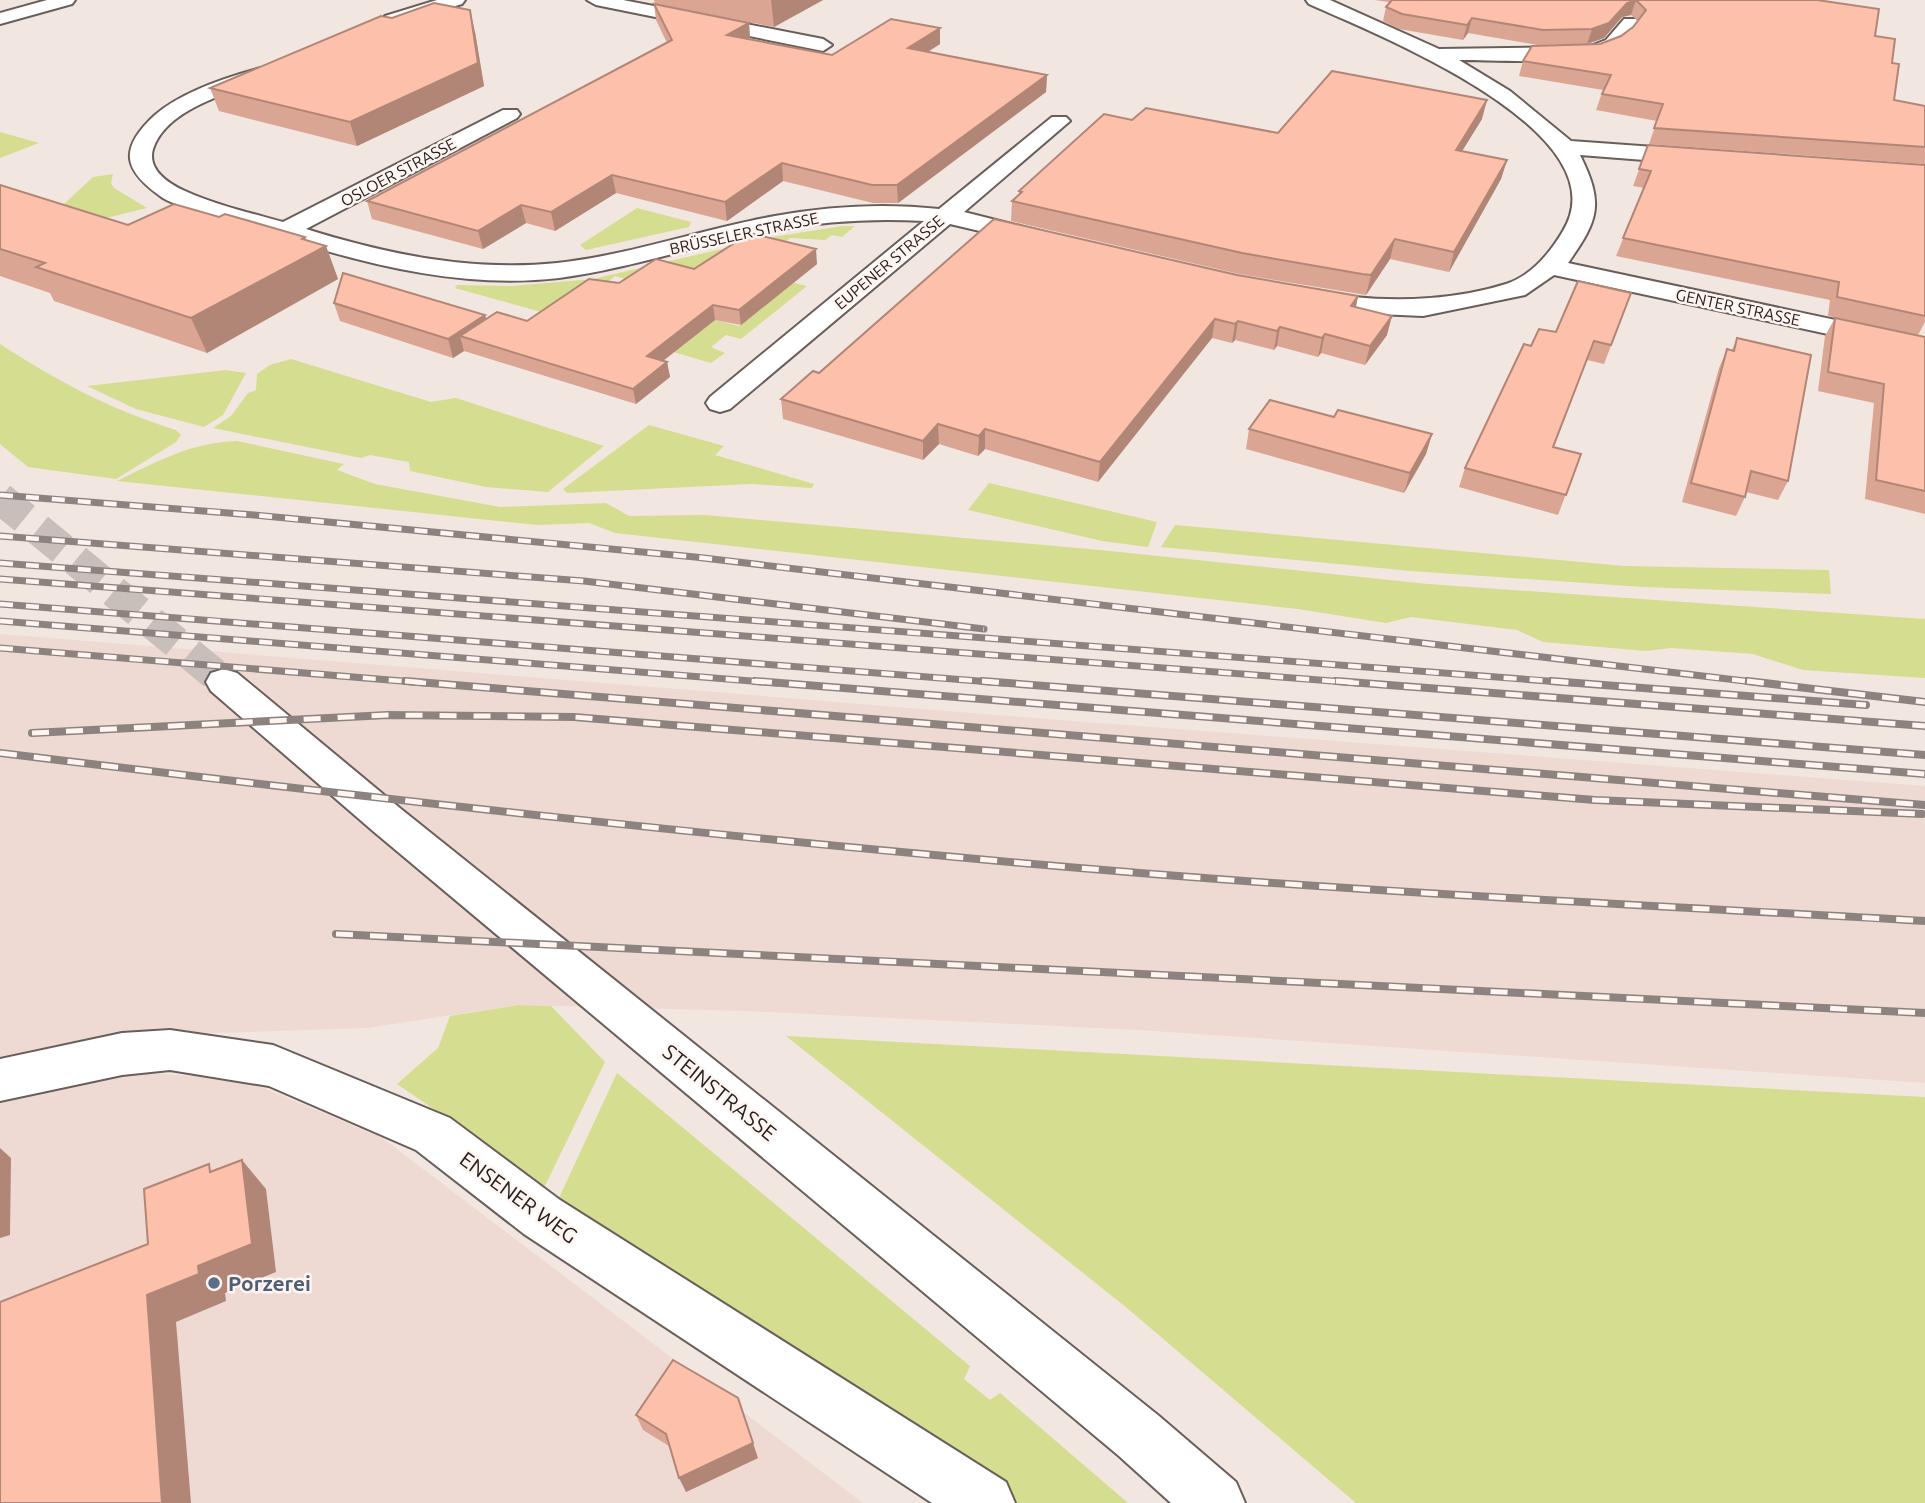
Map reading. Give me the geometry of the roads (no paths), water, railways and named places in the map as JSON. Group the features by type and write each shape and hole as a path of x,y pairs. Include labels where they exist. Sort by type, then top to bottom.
{"street":[{"path":"0,19 66,0"},
{"path":"371,28 416,10 456,0"},
{"path":"596,0 823,45"},
{"path":"1287,294 1355,305 1423,307 1516,290 1559,258 1580,223 1584,207 1583,184 1566,148 1503,95 1436,55 1315,0"},
{"path":"1436,55 1588,53 1607,49 1620,41 1630,23"},
{"name":"BRÜSSELER STRASSE","path":"280,66 192,103 160,120 150,132 139,156 141,168 153,181 176,196 354,251 465,271 521,273 580,267 652,254 738,231 811,217 870,212 944,216 1052,242"},
{"name":"OSLOER STRASSE","path":"286,230 510,114"},
{"name":"EUPENER STRASSE","path":"720,402 1059,121"},
{"path":"1566,148 1713,158"},
{"name":"GENTER STRASSE","path":"1550,267 1925,347"},
{"name":"STEINSTRASSE","path":"224,682 387,820 1139,1436 1215,1503"},
{"name":"ENSENER WEG","path":"0,1080 122,1054 170,1050 273,1066 433,1134 542,1217 985,1503"}],"tunnel":[{"path":"0,498 224,682"}],"railway":[{"path":"0,495 254,515 695,557 1762,683"},
{"path":"0,536 584,581 984,629"},
{"path":"0,563 1574,683"},
{"path":"0,579 1359,683"},
{"path":"0,604 1004,683"},
{"path":"0,621 777,683"},
{"path":"0,648 426,683"},
{"path":"405,681 1925,805"},
{"path":"755,681 1925,774"},
{"path":"982,681 1925,755"},
{"path":"1336,681 1925,726"},
{"path":"1551,681 1866,705"},
{"path":"1747,681 1925,702"},
{"path":"32,733 388,715 574,717 1595,800 1922,814"},
{"path":"0,753 569,819 997,861 1336,887 1925,921"},
{"path":"336,934 1925,1013"}],"place":[{"name":"Porzerei","path":"214,1283"}]}
